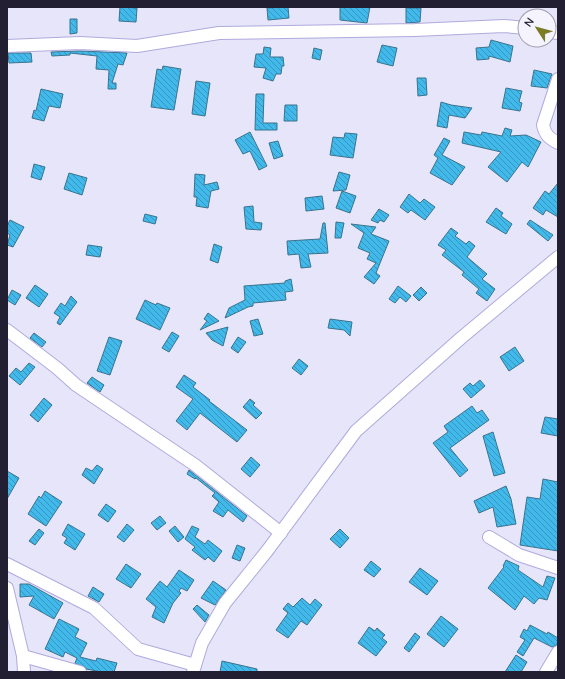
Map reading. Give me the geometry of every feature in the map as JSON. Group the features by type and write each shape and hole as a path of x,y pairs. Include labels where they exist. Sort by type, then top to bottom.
{"street":[{"path":"7,46 80,43 137,46 219,33 415,30 504,26 517,27"},
{"path":"558,79 544,124 545,132 549,138 558,143"},
{"path":"7,564 94,608 138,649 194,668 202,643 225,603 280,533 356,431 461,338 558,257"},
{"path":"7,330 57,368 76,386 195,465 280,533"},
{"path":"489,537 519,555 558,568"},
{"path":"7,588 23,656 24,672"},
{"path":"548,672 558,652"},
{"path":"23,656 80,672"}],"building":[{"path":"120,7 137,8 136,22 119,21"},
{"path":"288,7 289,18 268,20 267,8"},
{"path":"340,7 370,7 367,23 340,20"},
{"path":"406,8 421,8 420,22 406,23"},
{"path":"70,19 77,19 77,33 70,34"},
{"path":"491,40 513,46 510,62 489,56 489,59 477,60 476,48 489,47"},
{"path":"382,45 397,48 393,66 377,62"},
{"path":"264,47 271,48 270,57 283,57 284,66 282,66 281,74 276,74 273,81 263,78 266,68 254,67 256,54 263,54"},
{"path":"314,48 322,50 320,60 312,58"},
{"path":"80,51 127,53 123,65 118,64 112,83 116,83 116,89 108,89 109,70 96,69 97,56 70,53 70,55 52,56 51,52"},
{"path":"8,53 31,53 32,62 9,63"},
{"path":"163,66 181,69 174,110 151,107 157,69 162,70"},
{"path":"534,70 552,74 547,88 531,86"},
{"path":"417,78 426,78 427,95 418,96"},
{"path":"196,81 210,83 205,116 192,114"},
{"path":"506,88 522,91 519,102 522,103 520,111 502,108"},
{"path":"41,89 63,94 60,108 49,106 44,121 32,118 34,110 36,111"},
{"path":"256,94 264,94 263,123 277,123 277,130 255,130"},
{"path":"441,102 472,108 465,118 449,115 447,128 437,126"},
{"path":"285,105 297,105 297,121 284,121"},
{"path":"505,128 512,130 510,136 526,135 541,142 528,167 522,162 507,182 488,167 501,152 462,143 464,132 481,135 482,132 502,136"},
{"path":"250,132 267,166 259,170 250,151 243,154 235,140"},
{"path":"345,133 357,134 353,158 330,155 333,137 344,138"},
{"path":"444,138 450,141 442,155 465,167 452,185 430,173 438,158 434,155"},
{"path":"278,141 283,156 274,159 269,143"},
{"path":"34,164 45,167 41,180 31,177"},
{"path":"339,172 350,175 346,190 333,191"},
{"path":"69,173 87,178 82,195 64,189"},
{"path":"195,174 205,175 204,185 217,182 219,189 211,191 208,208 196,206 197,197 194,197"},
{"path":"558,183 558,217 546,210 543,215 533,208 545,191 549,194"},
{"path":"342,191 356,196 350,213 336,208"},
{"path":"409,194 420,203 424,199 435,207 425,220 411,210 408,213 400,207"},
{"path":"322,196 324,209 306,211 305,198"},
{"path":"253,206 254,222 262,223 261,230 246,229 244,207"},
{"path":"496,208 503,213 501,216 512,224 506,234 486,222"},
{"path":"379,209 389,215 384,222 380,220 378,223 371,220"},
{"path":"145,214 157,217 155,224 143,221"},
{"path":"10,220 24,227 13,247 7,245 10,235 7,233 7,226"},
{"path":"530,220 553,235 548,241 527,224"},
{"path":"336,222 344,223 341,238 335,238"},
{"path":"323,223 325,223 328,253 308,254 311,267 301,268 299,254 288,255 287,241 320,239"},
{"path":"351,224 376,227 371,234 389,241 376,273 380,276 374,284 364,277 376,263 367,259 370,253 358,248 364,233"},
{"path":"451,228 458,233 455,236 466,244 469,241 475,246 467,257 487,274 482,279 495,289 487,301 476,293 479,289 462,275 464,272 442,255 446,250 438,245"},
{"path":"214,244 222,247 218,263 210,260"},
{"path":"88,245 102,247 100,257 86,255"},
{"path":"291,279 293,291 285,292 286,300 253,303 253,306 225,318 229,308 245,300 244,286 285,283 285,281"},
{"path":"35,285 48,294 39,307 26,298"},
{"path":"398,286 411,296 406,302 400,297 395,303 389,299"},
{"path":"421,287 427,293 419,301 413,295"},
{"path":"12,290 21,295 15,305 7,300"},
{"path":"71,296 77,302 60,325 57,323 60,317 54,313 61,303 65,306"},
{"path":"145,300 156,305 157,303 170,308 160,330 136,319"},
{"path":"208,313 219,321 200,330 207,321 204,319"},
{"path":"258,319 263,334 254,336 250,321"},
{"path":"330,319 352,322 350,336 344,330 328,328"},
{"path":"228,327 223,346 212,340 206,333"},
{"path":"172,332 179,336 169,352 162,348"},
{"path":"34,333 46,342 42,347 30,338"},
{"path":"109,337 122,341 110,375 97,371"},
{"path":"238,337 246,342 238,353 231,348"},
{"path":"515,347 524,361 509,371 500,357"},
{"path":"299,359 308,366 301,375 292,368"},
{"path":"29,363 35,367 20,385 9,376 16,368 21,372"},
{"path":"184,375 196,383 193,387 210,400 209,401 247,430 237,442 200,413 187,430 176,421 193,399 176,387"},
{"path":"92,377 104,385 100,392 87,383"},
{"path":"480,380 485,386 471,398 463,389 470,383 473,386"},
{"path":"44,398 52,405 38,422 30,415"},
{"path":"250,399 255,403 253,405 262,413 256,419 243,407"},
{"path":"472,406 477,413 482,410 489,420 450,448 468,470 460,477 433,443 448,432 444,426"},
{"path":"545,417 558,419 558,436 541,433"},
{"path":"493,432 505,473 494,476 483,436"},
{"path":"251,457 260,465 250,477 241,469"},
{"path":"97,465 103,469 94,484 82,475 86,468 92,471"},
{"path":"189,470 247,516 243,522 228,510 223,517 213,511 219,502 212,496 215,493 196,478 195,479 187,474"},
{"path":"7,471 19,478 7,499"},
{"path":"543,479 558,482 558,551 520,545 527,497 540,499"},
{"path":"506,486 511,499 516,524 497,527 493,507 479,513 474,501"},
{"path":"45,491 62,502 46,526 28,514 39,496 41,498"},
{"path":"106,504 116,511 108,522 98,515"},
{"path":"160,516 166,523 157,530 151,523"},
{"path":"68,524 85,534 75,550 64,543 67,538 62,535"},
{"path":"127,524 134,530 124,542 117,537"},
{"path":"175,526 184,537 178,542 169,531"},
{"path":"192,526 199,529 195,537 205,544 208,540 222,551 214,562 208,557 205,560 192,550 195,547 185,539"},
{"path":"39,529 44,533 35,545 29,541"},
{"path":"340,529 349,538 340,548 330,539"},
{"path":"237,545 245,548 240,561 232,558"},
{"path":"506,560 519,566 518,570 543,587 547,576 555,578 547,600 539,598 534,604 524,596 515,610 488,588 504,567 503,566"},
{"path":"371,561 381,569 374,577 364,570"},
{"path":"126,564 141,574 131,588 116,579"},
{"path":"420,568 438,581 427,595 409,582"},
{"path":"179,570 194,580 187,591 181,588 179,591 181,593 173,603 164,623 152,617 156,607 146,599 160,581 167,587"},
{"path":"213,581 226,590 215,605 201,598"},
{"path":"20,584 29,584 63,603 54,619 29,605 34,596 20,597"},
{"path":"93,587 104,594 99,602 88,596"},
{"path":"302,598 310,605 315,599 322,605 307,625 301,621 288,638 276,630 288,613 283,609 288,603 293,607"},
{"path":"197,605 209,615 205,622 193,609"},
{"path":"441,616 458,629 444,647 427,634"},
{"path":"59,619 79,629 75,637 87,643 80,657 96,661 97,658 117,663 114,672 102,672 86,669 75,663 77,658 65,652 63,657 45,649"},
{"path":"530,625 547,634 548,632 558,638 557,645 552,647 534,638 523,656 517,652 525,640 520,637 524,629 527,631"},
{"path":"369,627 375,631 377,628 385,635 382,638 387,642 376,656 358,643"},
{"path":"415,633 420,637 409,652 404,648"},
{"path":"516,655 527,662 521,672 505,672"},
{"path":"222,661 257,669 257,672 220,672"}]}
